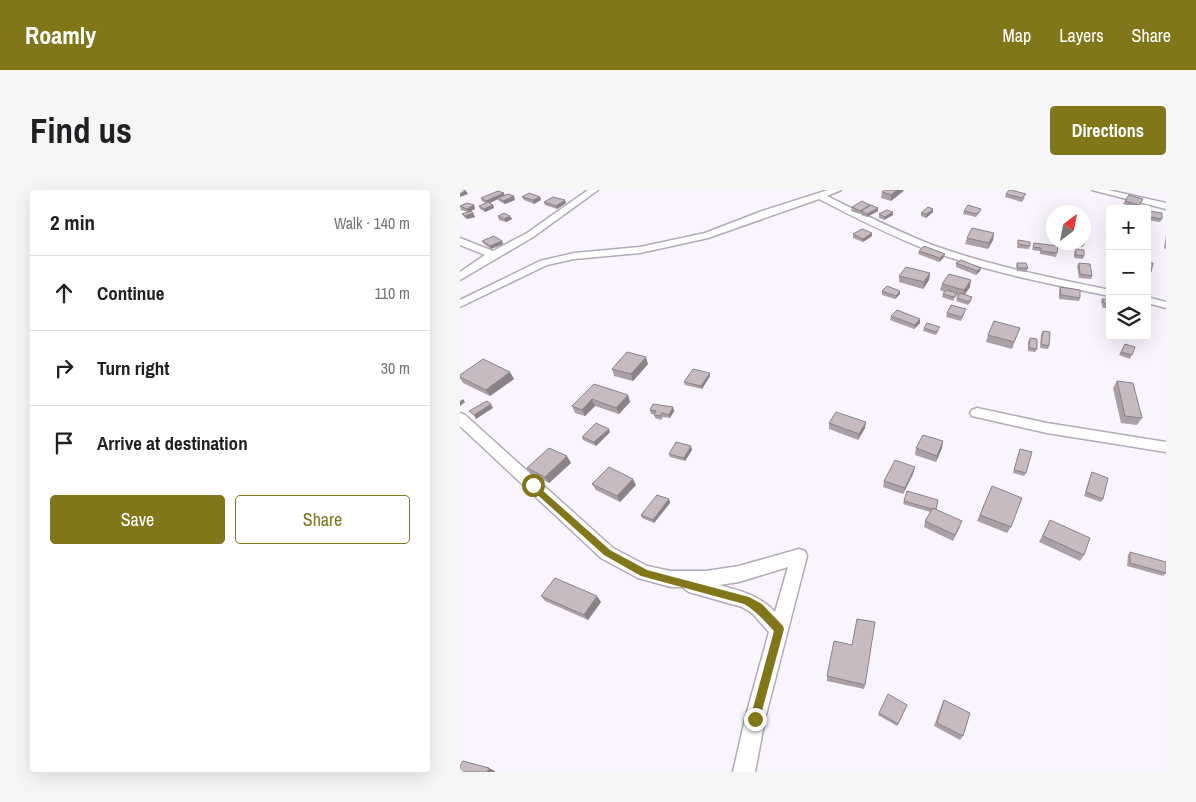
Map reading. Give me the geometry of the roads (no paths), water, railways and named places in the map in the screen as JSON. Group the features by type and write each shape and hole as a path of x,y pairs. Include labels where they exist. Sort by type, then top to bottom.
{"street":[{"path":"460,277 530,235 594,190"},
{"path":"460,304 544,263 574,256 640,250 708,235 837,190"},
{"path":"1096,190 1166,206"},
{"path":"820,196 905,237 942,251 1016,274 1106,292"},
{"path":"460,241 494,255"},
{"path":"1151,301 1166,305"},
{"path":"978,413 1028,426 1060,429 1166,447"},
{"path":"460,418 607,553 644,573 746,600 758,607 779,629"},
{"path":"671,579 706,579 739,574 799,556 755,719 744,772"}]}
